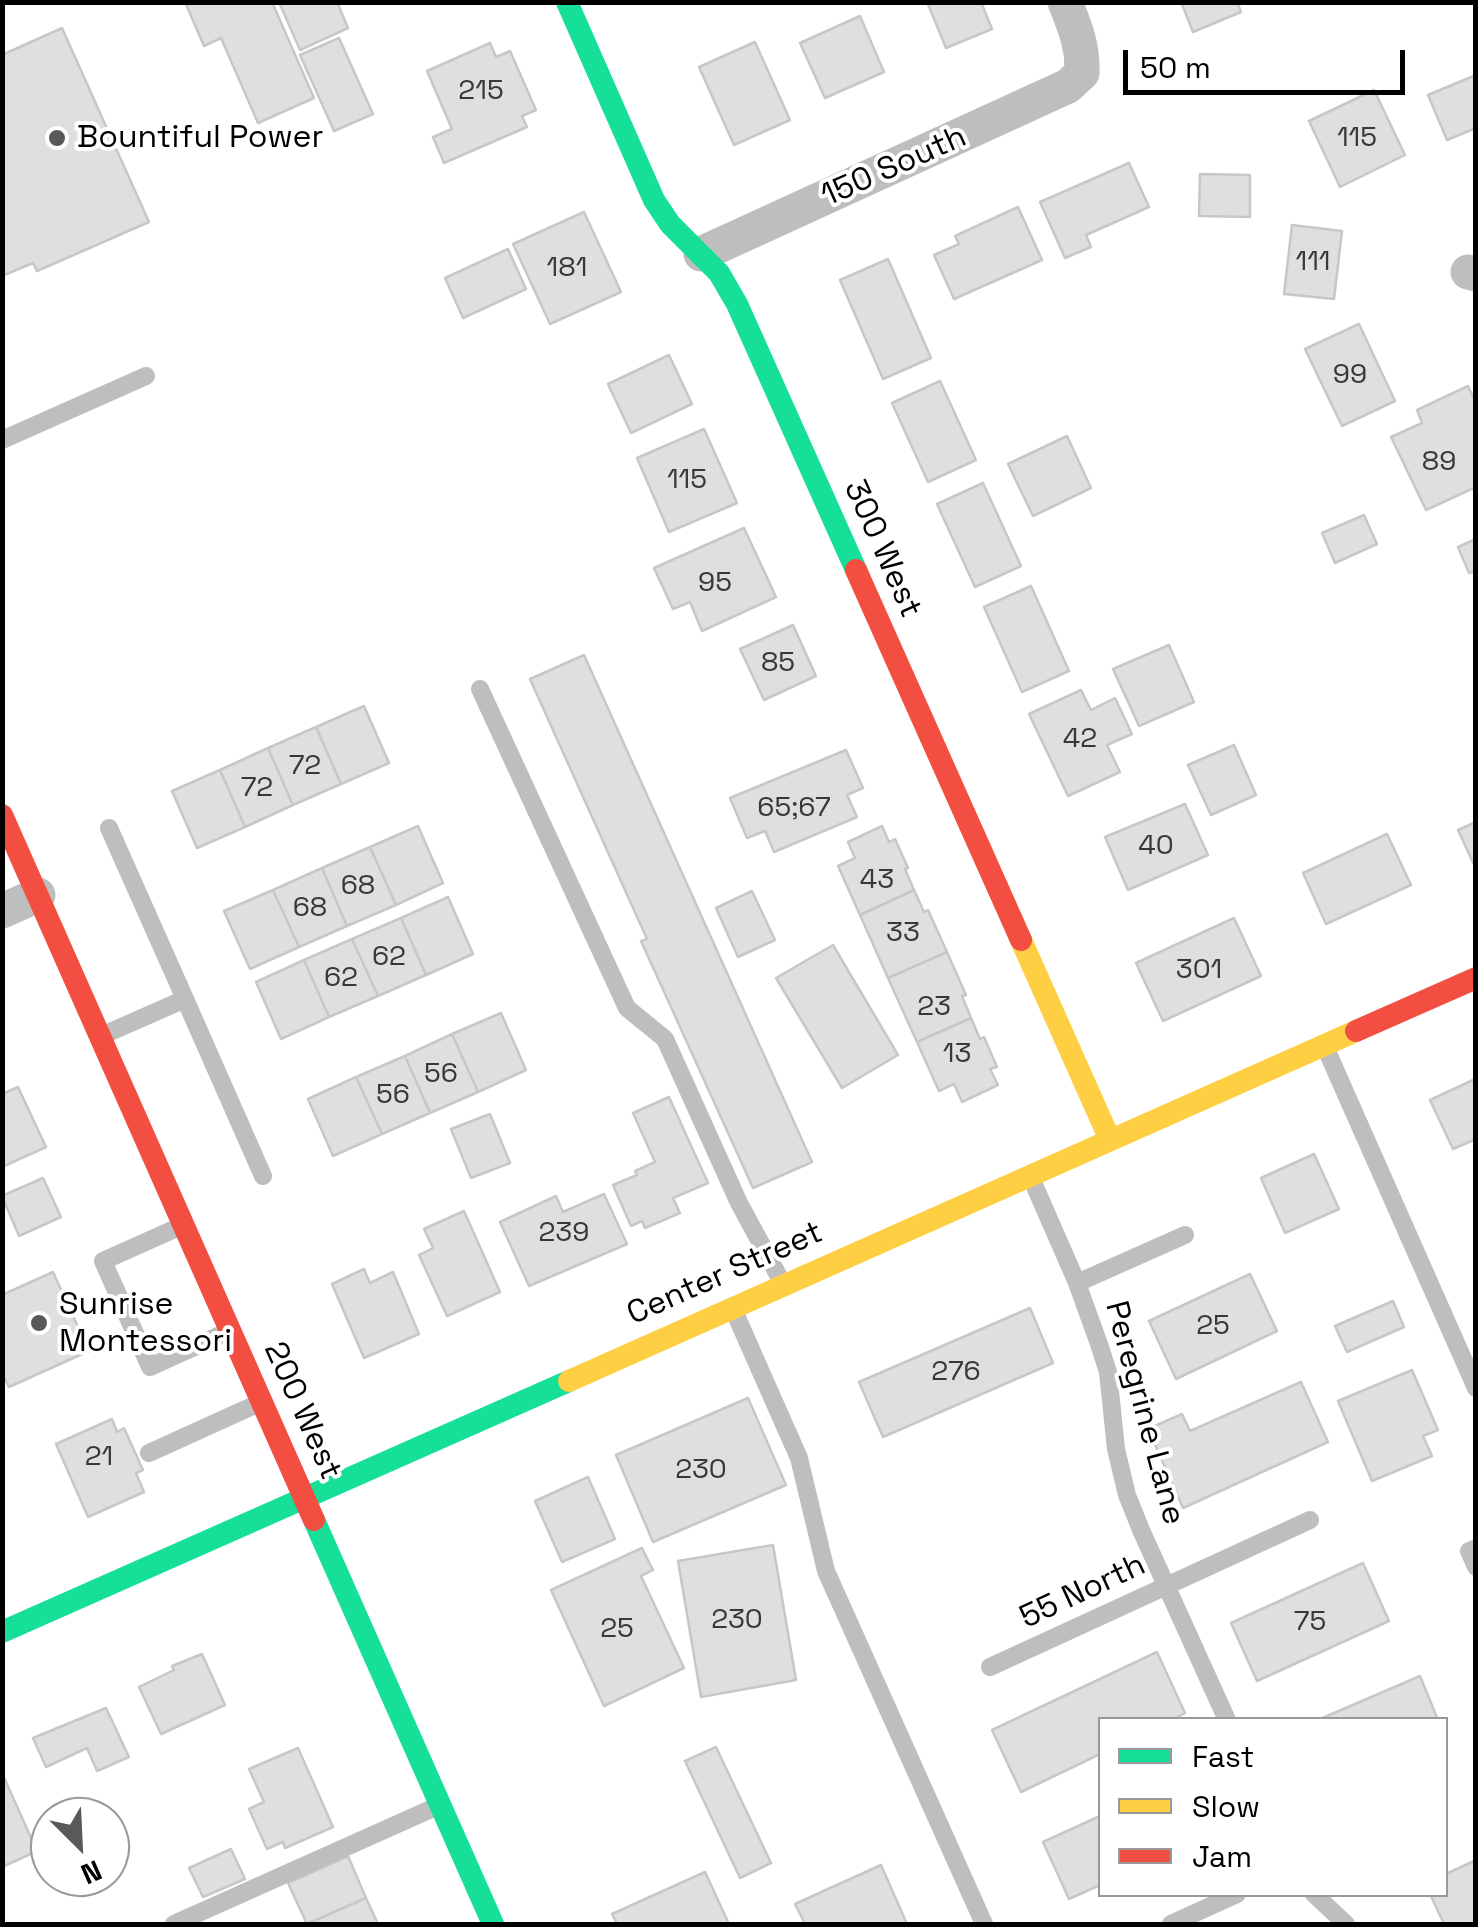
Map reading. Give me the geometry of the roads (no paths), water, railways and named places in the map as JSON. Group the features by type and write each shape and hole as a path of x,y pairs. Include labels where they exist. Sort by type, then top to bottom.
{"street":[{"name":"300 West","path":"567,2 654,200 670,224 718,273 737,304 1110,1140"},
{"name":"150 South","path":"701,254 1068,86 1082,73 1083,53 1064,2"},
{"name":"200 West","path":"2,815 493,1924"},
{"path":"2,911 38,896"},
{"name":"Center Street","path":"2,1632 1476,978"}],"lane":[{"path":"2,440 146,376"},
{"path":"480,689 627,1008 664,1040 740,1203 784,1284"},
{"path":"109,828 263,1176"},
{"path":"100,1036 185,999"},
{"path":"1324,1045 1476,1388"},
{"name":"Peregrine Lane","path":"1030,1176 1100,1344 1127,1494 1225,1717"},
{"path":"184,1225 103,1261 150,1367 231,1331"},
{"path":"1077,1283 1185,1235"},
{"path":"732,1307 799,1458 826,1572 984,1924"},
{"path":"150,1453 262,1401"},
{"name":"55 North","path":"990,1667 1310,1520"},
{"path":"1476,1548 1468,1551 1476,1567"},
{"path":"174,1924 440,1805"},
{"path":"1170,1924 1230,1897"},
{"path":"1317,1897 1346,1924"}],"place":[{"name":"Bountiful Power","path":"57,138"},
{"name":"Sunrise Montessori","path":"39,1323"}]}
